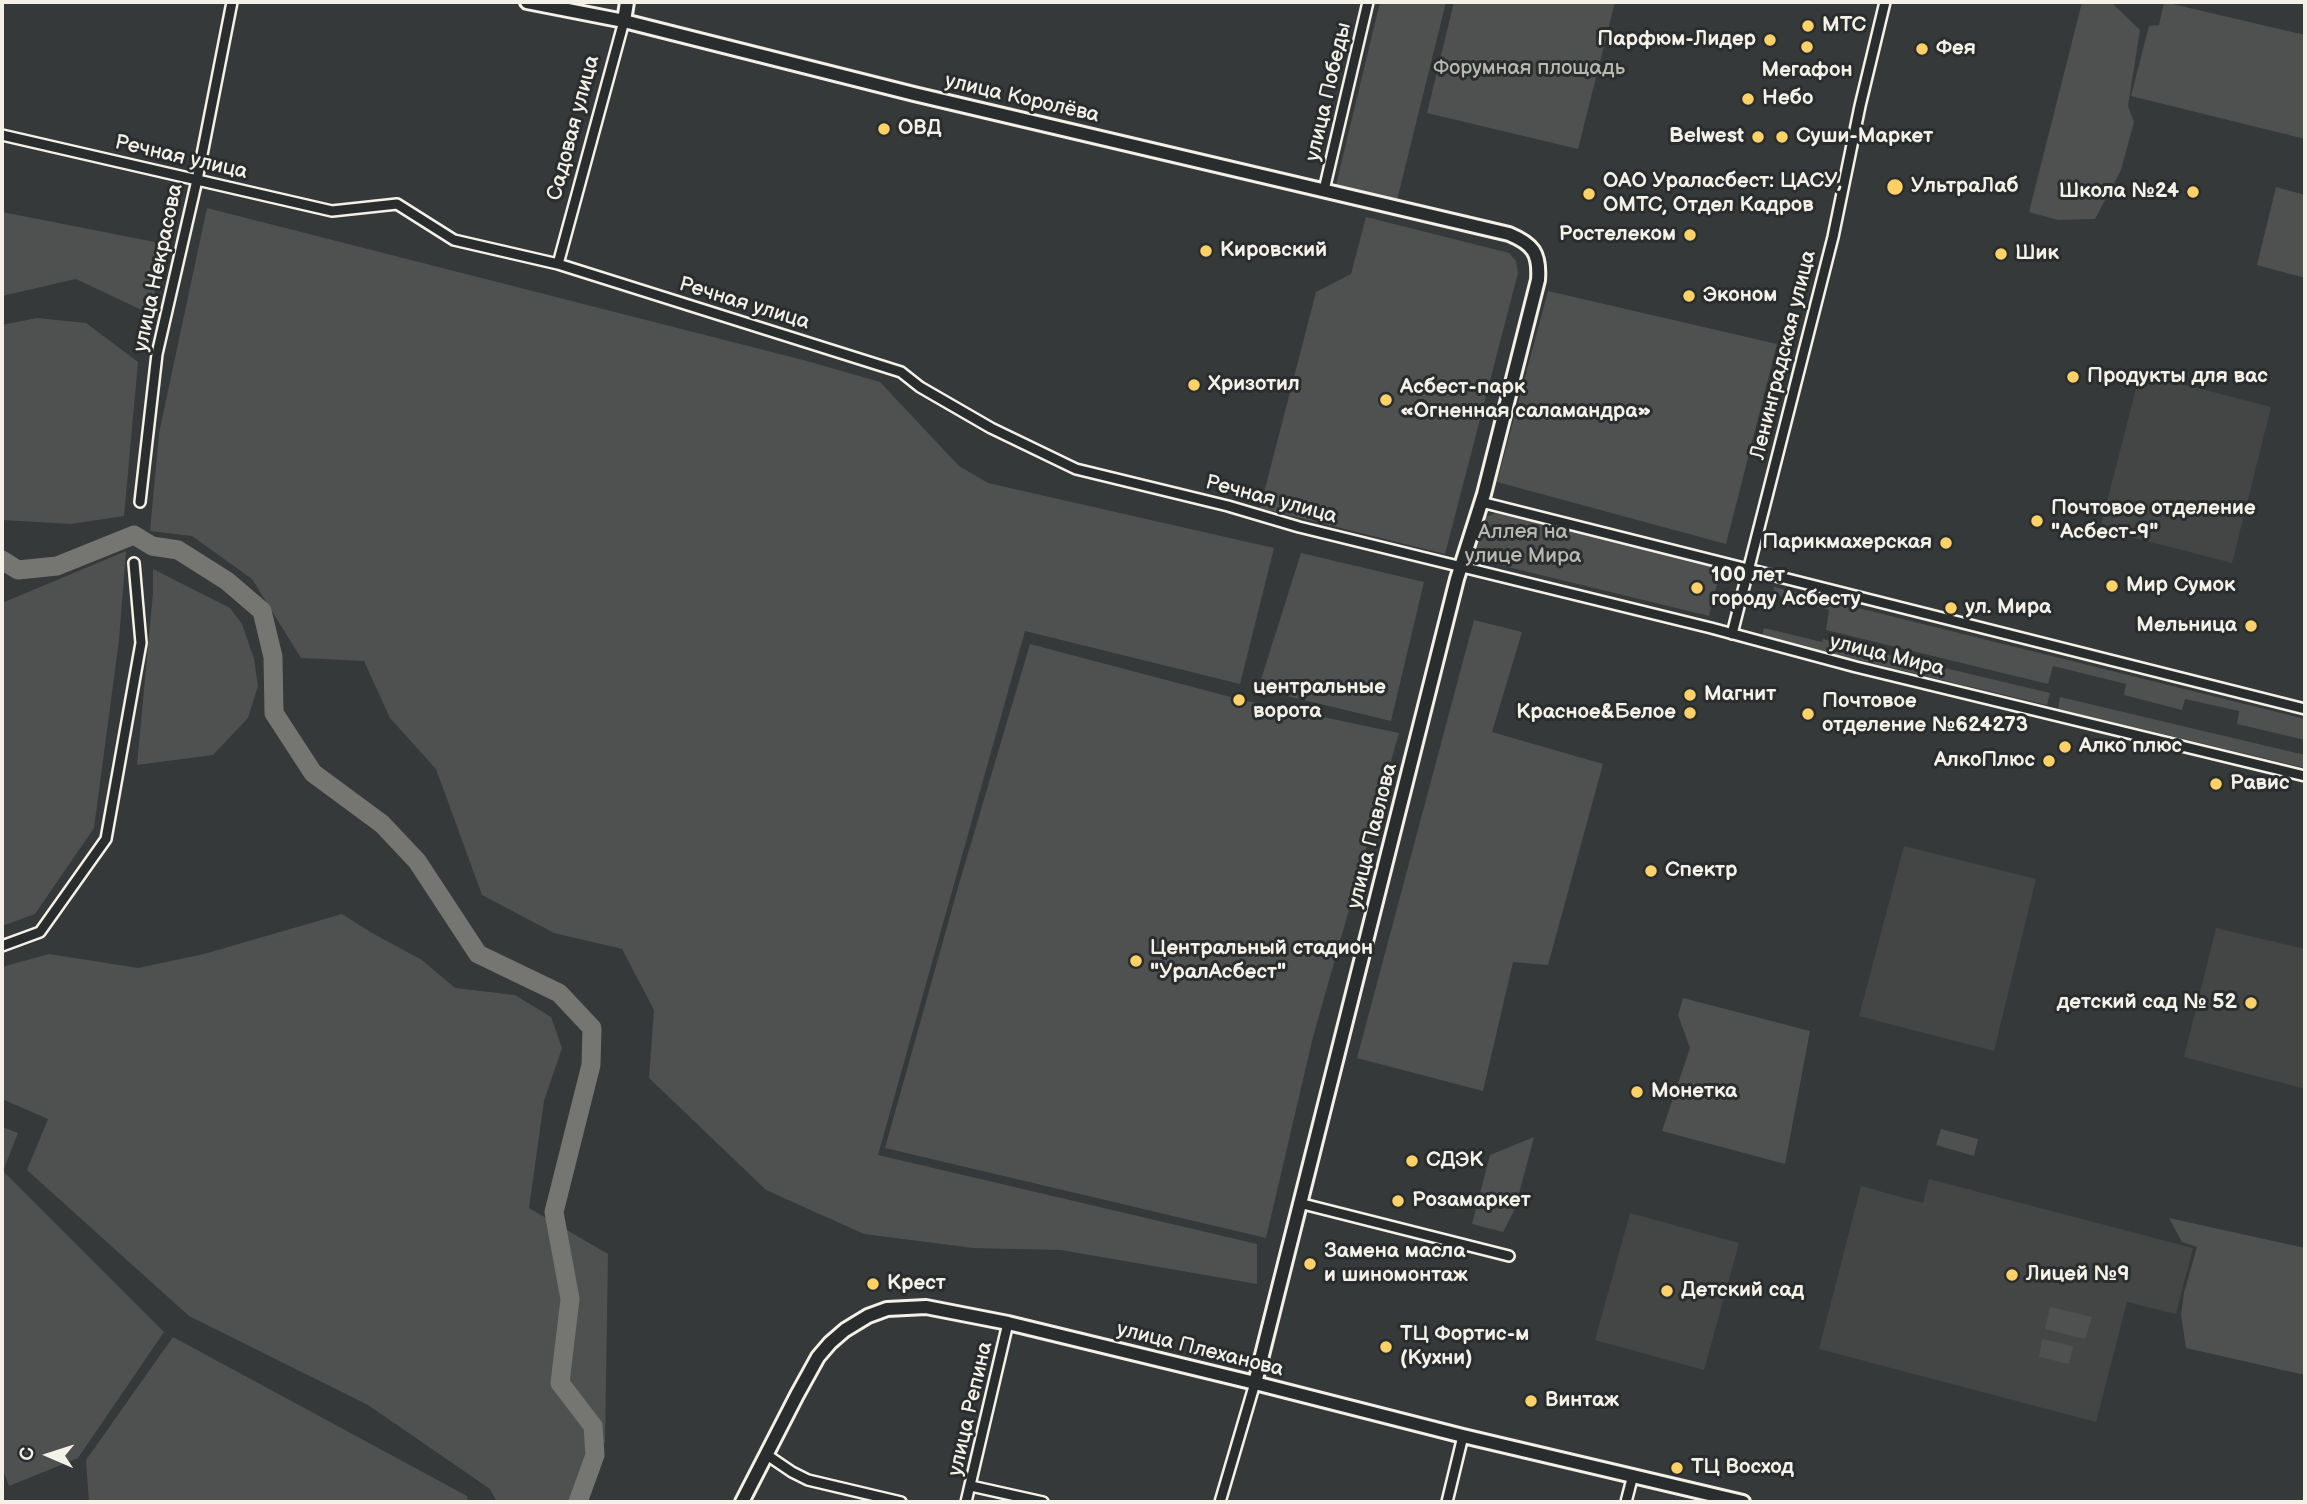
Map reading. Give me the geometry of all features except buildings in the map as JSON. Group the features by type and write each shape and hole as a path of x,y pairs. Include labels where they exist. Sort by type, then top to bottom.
{"street":[{"name":"улица Некрасова","path":"140,502 157,354 197,180 232,2"},
{"name":"улица Королёва","path":"527,2 624,21 901,91 1509,234"},
{"name":"Садовая улица","path":"558,264 627,2"},
{"name":"улица Победы","path":"1324,190 1368,2"},
{"name":"Ленинградская улица","path":"1732,634 1833,237 1885,2"},
{"name":"Речная улица","path":"2,135 332,211 397,204 454,240 558,264 901,372 920,387 991,428 1076,469 1461,566"},
{"name":"улица Павлова","path":"1220,1502 1255,1383 1461,566 1538,280 1539,262 1533,250 1525,241 1509,234"},
{"path":"1480,502 2305,709"},
{"path":"2,946 40,932 106,839 141,643 134,563"},
{"name":"улица Мира","path":"1461,566 1856,667 2305,776"},
{"path":"1299,1203 1509,1256"},
{"name":"улица Плеханова","path":"742,1502 818,1357 845,1330 868,1316 887,1309 926,1307 1008,1323 1463,1436 1743,1502"},
{"name":"улица Репина","path":"966,1502 1008,1323"},
{"path":"1447,1502 1463,1436"},
{"path":"767,1455 808,1480 901,1502"},
{"path":"1626,1502 1633,1475"},
{"path":"971,1486 1043,1502"}],"shaded area":[{"path":"2140,373 2271,407 2232,563 2100,529"},
{"path":"1904,846 2036,879 1994,1051 1859,1016"},
{"name":"детский сад № 52","path":"2216,928 2305,949 2305,1089 2184,1057"},
{"name":"Лицей №9","path":"1929,1179 2193,1248 2176,1314 2127,1302 2096,1422 1819,1349 1861,1186 1923,1203"},
{"name":"Детский сад","path":"1630,1213 1739,1243 1704,1370 1595,1340"}],"green space":[{"path":"1380,2 1446,2 1397,200 1336,185"},
{"name":"Форумная площадь","path":"1454,2 1615,2 1578,149 1427,113"},
{"path":"2082,2 2111,2 2140,30 2128,106 2134,122 2121,170 2095,219 2058,220 2029,212"},
{"path":"2164,2 2305,35 2305,139 2131,96 2149,26 2159,25"},
{"path":"2276,187 2305,195 2305,278 2257,265"},
{"path":"207,208 880,382 959,466 988,483 1274,548 1240,684 1025,631 878,1155 1257,1244 1257,1284 1061,1250 973,1248 864,1234 766,1190 649,1078 654,1010 622,949 554,933 482,895 436,769 390,718 364,661 301,658 252,579 192,536 150,531 159,433"},
{"path":"2,212 165,244 150,314 76,279 2,296"},
{"name":"Асбест-парк «Огненная саламандра»","path":"1366,217 1509,253 1516,261 1518,273 1445,554 1260,508 1316,292 1351,274"},
{"path":"1548,291 1777,344 1726,544 1497,482"},
{"path":"37,318 86,323 138,362 124,516 71,524 2,520 2,325"},
{"name":"Аллея на улице Мира","path":"1496,513 1721,568 1709,616 1483,561 1472,549 1479,519"},
{"path":"126,551 119,640 94,828 35,914 2,926 2,603"},
{"path":"1301,553 1424,582 1391,721 1258,689"},
{"path":"153,569 230,608 242,624 254,659 258,686 248,718 213,755 137,765 153,593"},
{"path":"1774,587 2305,719 2305,740 2237,724 2239,711 2185,699 2182,710 2124,695 2126,684 2053,666 2048,684 1826,630 1829,610 1773,594"},
{"path":"1474,620 1522,632 1492,732 1603,764 1548,965 1513,962 1483,1091 1357,1058"},
{"path":"1764,628 1822,642 1823,639 2050,693 2047,705 1762,637"},
{"name":"Центральный стадион \"УралАсбест\"","path":"1030,644 1242,700 1399,733 1313,1037 1266,1238 885,1148"},
{"path":"2060,697 2305,755 2305,768 2058,709"},
{"path":"342,914 422,960 455,988 515,995 551,1017 562,1048 544,1101 529,1208 608,1254 605,1442 580,1502 497,1502 490,1489 368,1405 189,1316 27,1170 48,1119 2,1099 2,967 49,954 138,968 204,954"},
{"path":"1683,998 1810,1031 1785,1164 1662,1131 1690,1048 1678,1015"},
{"path":"2,1127 18,1133 3,1171 164,1332 78,1458 9,1486 2,1467"},
{"path":"1941,1129 1978,1139 1974,1156 1936,1145"},
{"path":"1534,1137 1515,1209 1503,1232 1472,1224 1490,1155"},
{"path":"2169,1218 2305,1248 2305,1375 2186,1348 2181,1315 2184,1293 2197,1247 2182,1242"},
{"path":"2050,1307 2092,1317 2085,1339 2045,1329"},
{"path":"173,1337 467,1496 468,1502 89,1502 86,1460"},
{"path":"2042,1339 2073,1346 2069,1364 2039,1357"}],"waterway":[{"path":"2,560 18,570 57,566 134,535 152,546 178,550 227,581 262,611 273,657 274,713 313,773 382,824 417,861 478,954 559,993 592,1028 591,1065 554,1212 570,1299 560,1383 593,1426 595,1455 578,1502"}],"place":[{"name":"МТС","path":"1808,26"},
{"name":"Парфюм-Лидер","path":"1770,40"},
{"name":"Мегафон","path":"1807,47"},
{"name":"Фея","path":"1922,49"},
{"name":"Небо","path":"1748,99"},
{"name":"ОВД","path":"884,129"},
{"name":"Belwest","path":"1758,137"},
{"name":"Суши-Маркет","path":"1782,137"},
{"name":"УльтраЛаб","path":"1895,187"},
{"name":"Школа №24","path":"2193,192"},
{"name":"ОАО Ураласбест: ЦАСУ, ОМТС, Отдел Кадров","path":"1589,194"},
{"name":"Ростелеком","path":"1690,235"},
{"name":"Кировский","path":"1206,251"},
{"name":"Шик","path":"2001,254"},
{"name":"Эконом","path":"1689,296"},
{"name":"Продукты для вас","path":"2073,377"},
{"name":"Хризотил","path":"1194,385"},
{"name":"Асбест-парк «Огненная саламандра»","path":"1386,400"},
{"name":"Почтовое отделение \"Асбест-9\"","path":"2037,521"},
{"name":"Парикмахерская","path":"1946,543"},
{"name":"Мир Сумок","path":"2112,586"},
{"name":"100 лет городу Асбесту","path":"1697,588"},
{"name":"ул. Мира","path":"1951,608"},
{"name":"Мельница","path":"2251,626"},
{"name":"Магнит","path":"1690,695"},
{"name":"центральные ворота","path":"1239,700"},
{"name":"Красное&Белое","path":"1690,713"},
{"name":"Почтовое отделение №624273","path":"1808,714"},
{"name":"Алко плюс","path":"2065,747"},
{"name":"АлкоПлюс","path":"2049,761"},
{"name":"Равис","path":"2216,784"},
{"name":"Спектр","path":"1651,871"},
{"name":"Центральный стадион \"УралАсбест\"","path":"1136,961"},
{"name":"детский сад № 52","path":"2251,1003"},
{"name":"Монетка","path":"1637,1092"},
{"name":"СДЭК","path":"1412,1161"},
{"name":"Розамаркет","path":"1398,1201"},
{"name":"Замена масла и шиномонтаж","path":"1310,1264"},
{"name":"Лицей №9","path":"2012,1275"},
{"name":"Крест","path":"873,1284"},
{"name":"Детский сад","path":"1667,1291"},
{"name":"ТЦ Фортис-м (Кухни)","path":"1386,1347"},
{"name":"Винтаж","path":"1531,1401"},
{"name":"ТЦ Восход","path":"1677,1468"}]}
